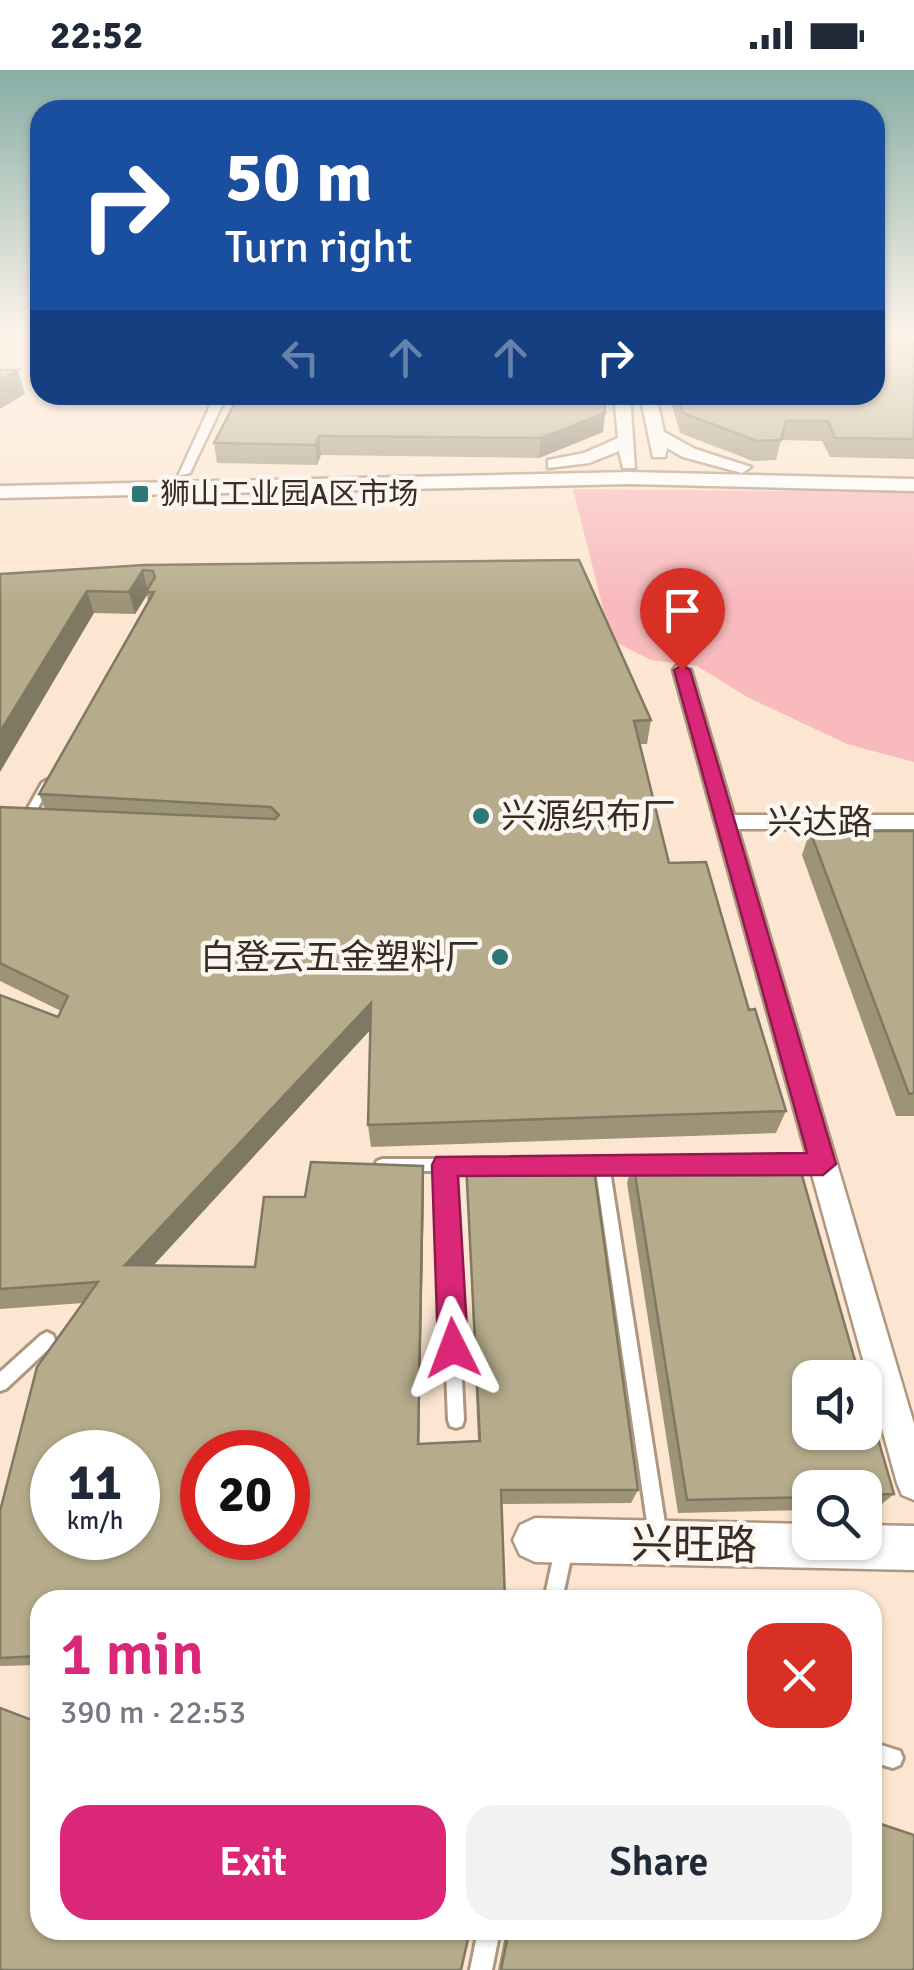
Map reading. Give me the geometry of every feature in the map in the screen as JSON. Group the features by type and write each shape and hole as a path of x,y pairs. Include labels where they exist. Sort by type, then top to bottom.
{"main road":[{"path":"626,425 630,472"},
{"path":"653,425 662,472"},
{"path":"655,434 689,453 748,468"},
{"path":"528,466 589,458 628,440"},
{"path":"0,478 528,466 630,472"},
{"path":"0,492 748,468 914,473"},
{"path":"662,472 914,485"}],"street":[{"path":"183,473 207,425"},
{"path":"682,670 814,1164 914,1483"},
{"name":"兴达路","path":"725,822 914,822"},
{"name":"兴旺路","path":"550,1541 914,1548"}],"lane":[{"path":"43,825 18,824 52,776"},
{"path":"562,1165 657,1164"},
{"path":"356,1165 504,1165"},
{"path":"445,1165 456,1420"},
{"path":"602,1165 660,1543"},
{"path":"0,1383 48,1340"},
{"path":"550,1541 553,1590"},
{"path":"481,1970 487,1940"}],"shaded area":[{"path":"573,489 914,492 914,762 847,744 749,698 697,666 651,660 611,640"}],"building":[{"path":"224,425 575,425 541,438 319,436 315,445 214,443"},
{"path":"714,425 785,425 781,440 757,441"},
{"path":"830,425 914,425 914,439 835,438"},
{"path":"579,560 651,720 634,721 669,863 706,862 749,1010 755,1009 786,1111 368,1125 371,1003 125,1265 255,1267 264,1197 305,1197 311,1162 423,1166 418,1444 480,1441 466,1162 593,1162 638,1490 501,1490 505,1590 30,1590 30,1656 0,1658 0,1511 37,1367 98,1282 0,1289 0,995 58,1017 68,996 0,963 0,807 275,819 279,815 271,807 39,794 154,592 146,592 155,577 153,571 143,570 129,592 87,591 0,732 0,574 145,565"},
{"path":"810,831 914,831 914,1093 909,1094"},
{"path":"797,1158 855,1360 792,1360 792,1450 881,1450 894,1494 882,1494 882,1470 792,1470 792,1497 687,1500 633,1162"},
{"path":"0,1708 30,1719 30,1940 468,1940 461,1970 0,1970"},
{"path":"882,1824 914,1835 914,1970 501,1970 507,1940 882,1940"}],"place":[{"name":"狮山工业园A区市场","path":"140,494"},
{"name":"兴源织布厂","path":"481,816"},
{"name":"白登云五金塑料厂","path":"500,957"}],"route":[{"path":"453,1348 445,1165 823,1164 682,670"}]}
